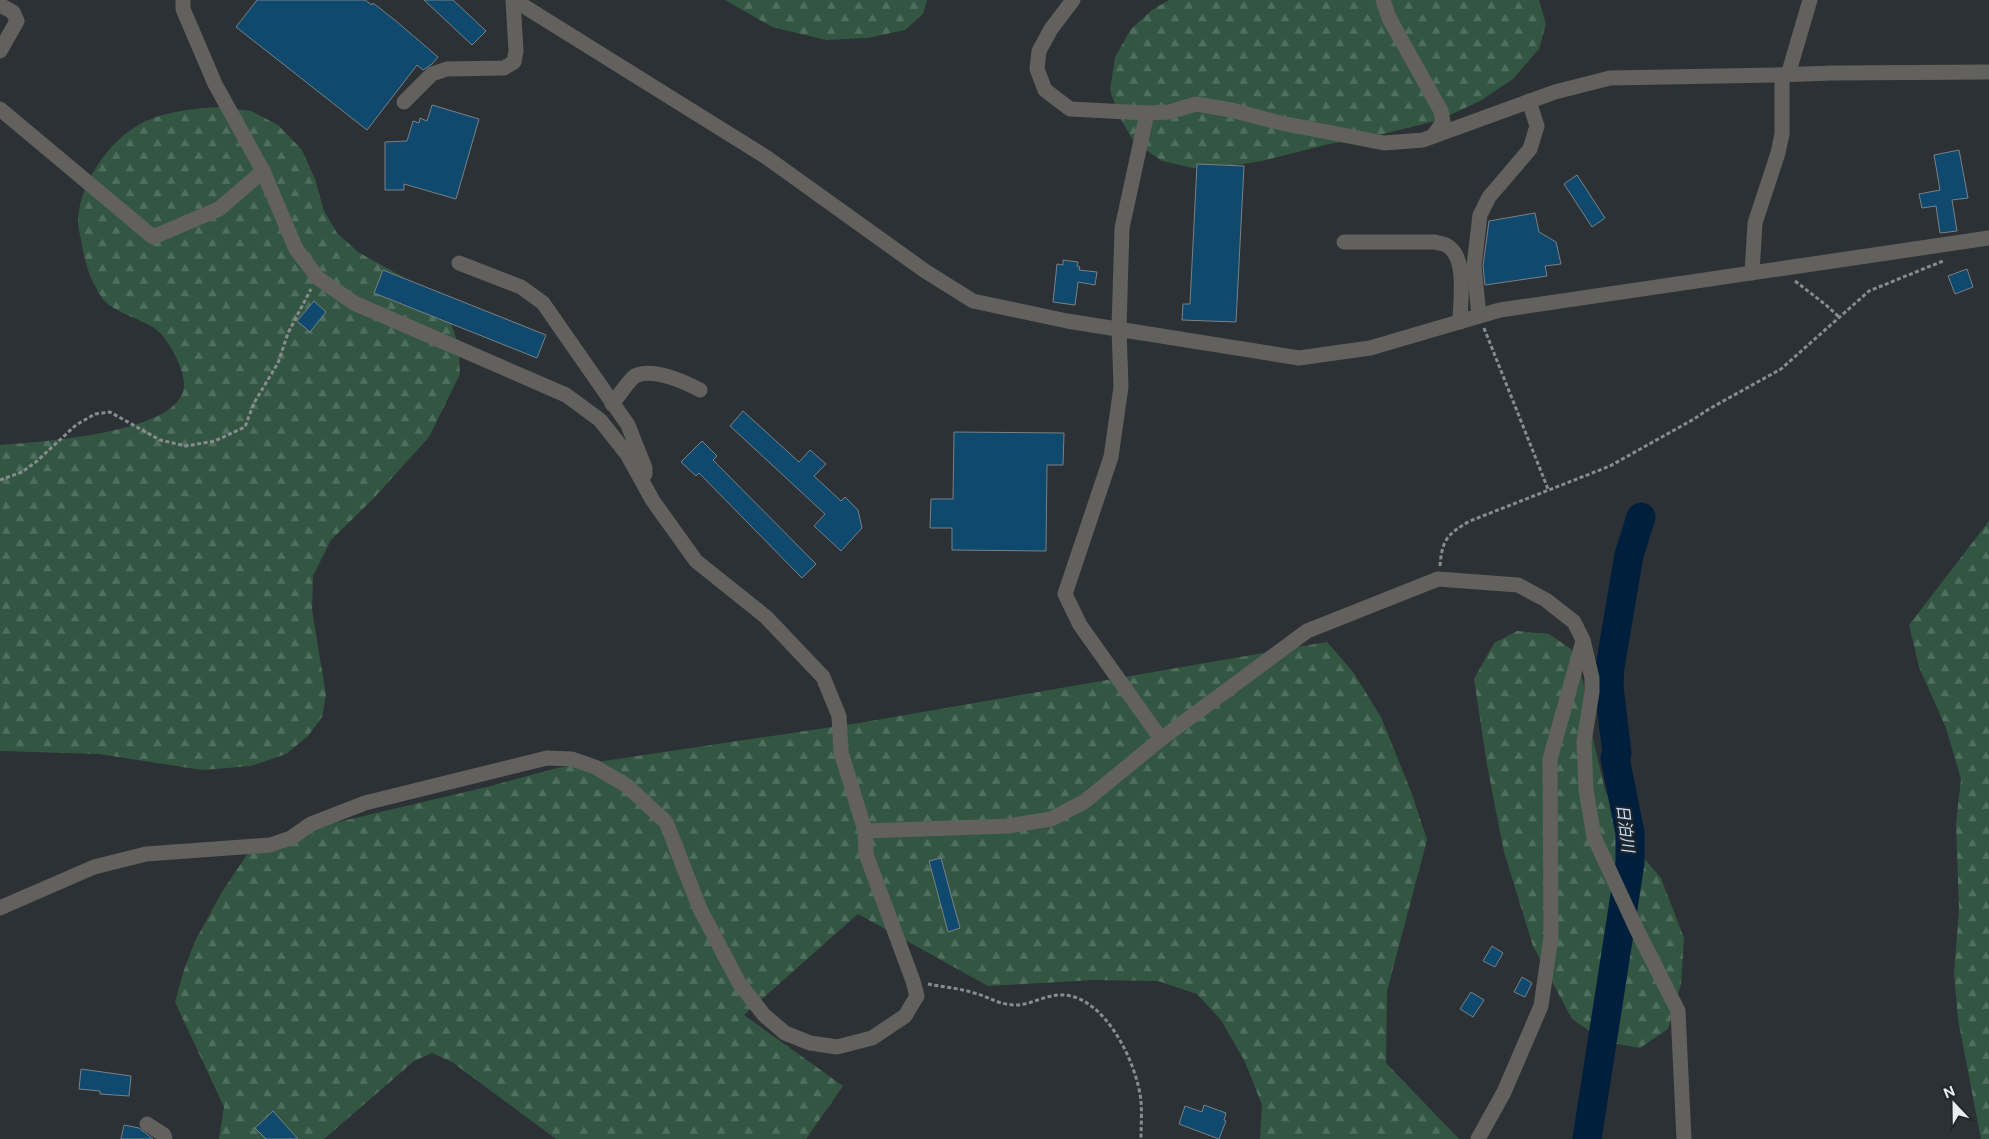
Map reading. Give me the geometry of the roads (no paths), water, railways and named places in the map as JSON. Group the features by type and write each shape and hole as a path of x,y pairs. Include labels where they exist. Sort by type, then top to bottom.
{"street":[{"path":"0,908 94,868 146,854 270,845 291,838 311,824 365,803 547,758 572,759 595,767 626,784 666,822 700,909 739,983 764,1015 785,1033 810,1043 837,1046 872,1038 905,1016 916,996 913,981 866,854 865,831 842,752 839,716 823,677 766,617 696,561 653,501 627,454 600,420 566,395 354,303 318,278 296,249 263,171 215,84 183,9 183,0"},
{"path":"404,102 432,74 448,68 504,68 514,62 516,51 514,0"},
{"path":"514,0 766,157 925,272 973,301 1066,321 1299,358 1370,348 1500,310 1989,238"},
{"path":"1073,0 1050,29 1039,51 1037,69 1045,90 1070,109 1146,113 1169,112 1196,104 1384,143 1423,140 1555,92 1610,78 1785,75 1832,72 1989,72"},
{"path":"1383,0 1389,18 1441,111 1443,122 1433,136"},
{"path":"1752,273 1756,223 1782,134 1785,75 1810,0"},
{"path":"0,5 13,12 17,21 0,51"},
{"path":"1479,316 1474,266 1480,215 1489,197 1530,149 1537,126 1529,101"},
{"path":"0,109 152,237 220,209 263,171"},
{"path":"1146,113 1122,228 1119,328 1121,387 1110,457 1065,594 1080,625 1161,739"},
{"path":"1344,242 1434,242 1446,245 1455,254 1461,265 1460,322"},
{"path":"459,263 521,287 543,303 628,425 645,468 644,486"},
{"path":"612,404 635,376 646,373 676,378 700,390"},
{"path":"865,831 1008,826 1051,819 1084,802 1161,739 1307,631 1438,579 1518,584 1546,600 1574,622 1583,640 1592,678 1592,692 1584,742 1586,790 1594,837 1637,930 1678,1011 1684,1139"},
{"path":"1478,1139 1504,1092 1541,1006 1551,937 1550,758 1583,640"},
{"path":"147,1124 164,1135 165,1139"}],"waterway":[{"name":"日泊川","path":"1587,1139 1630,863 1630,833 1615,758 1617,754 1609,687 1610,667 1629,555 1641,517"}]}
